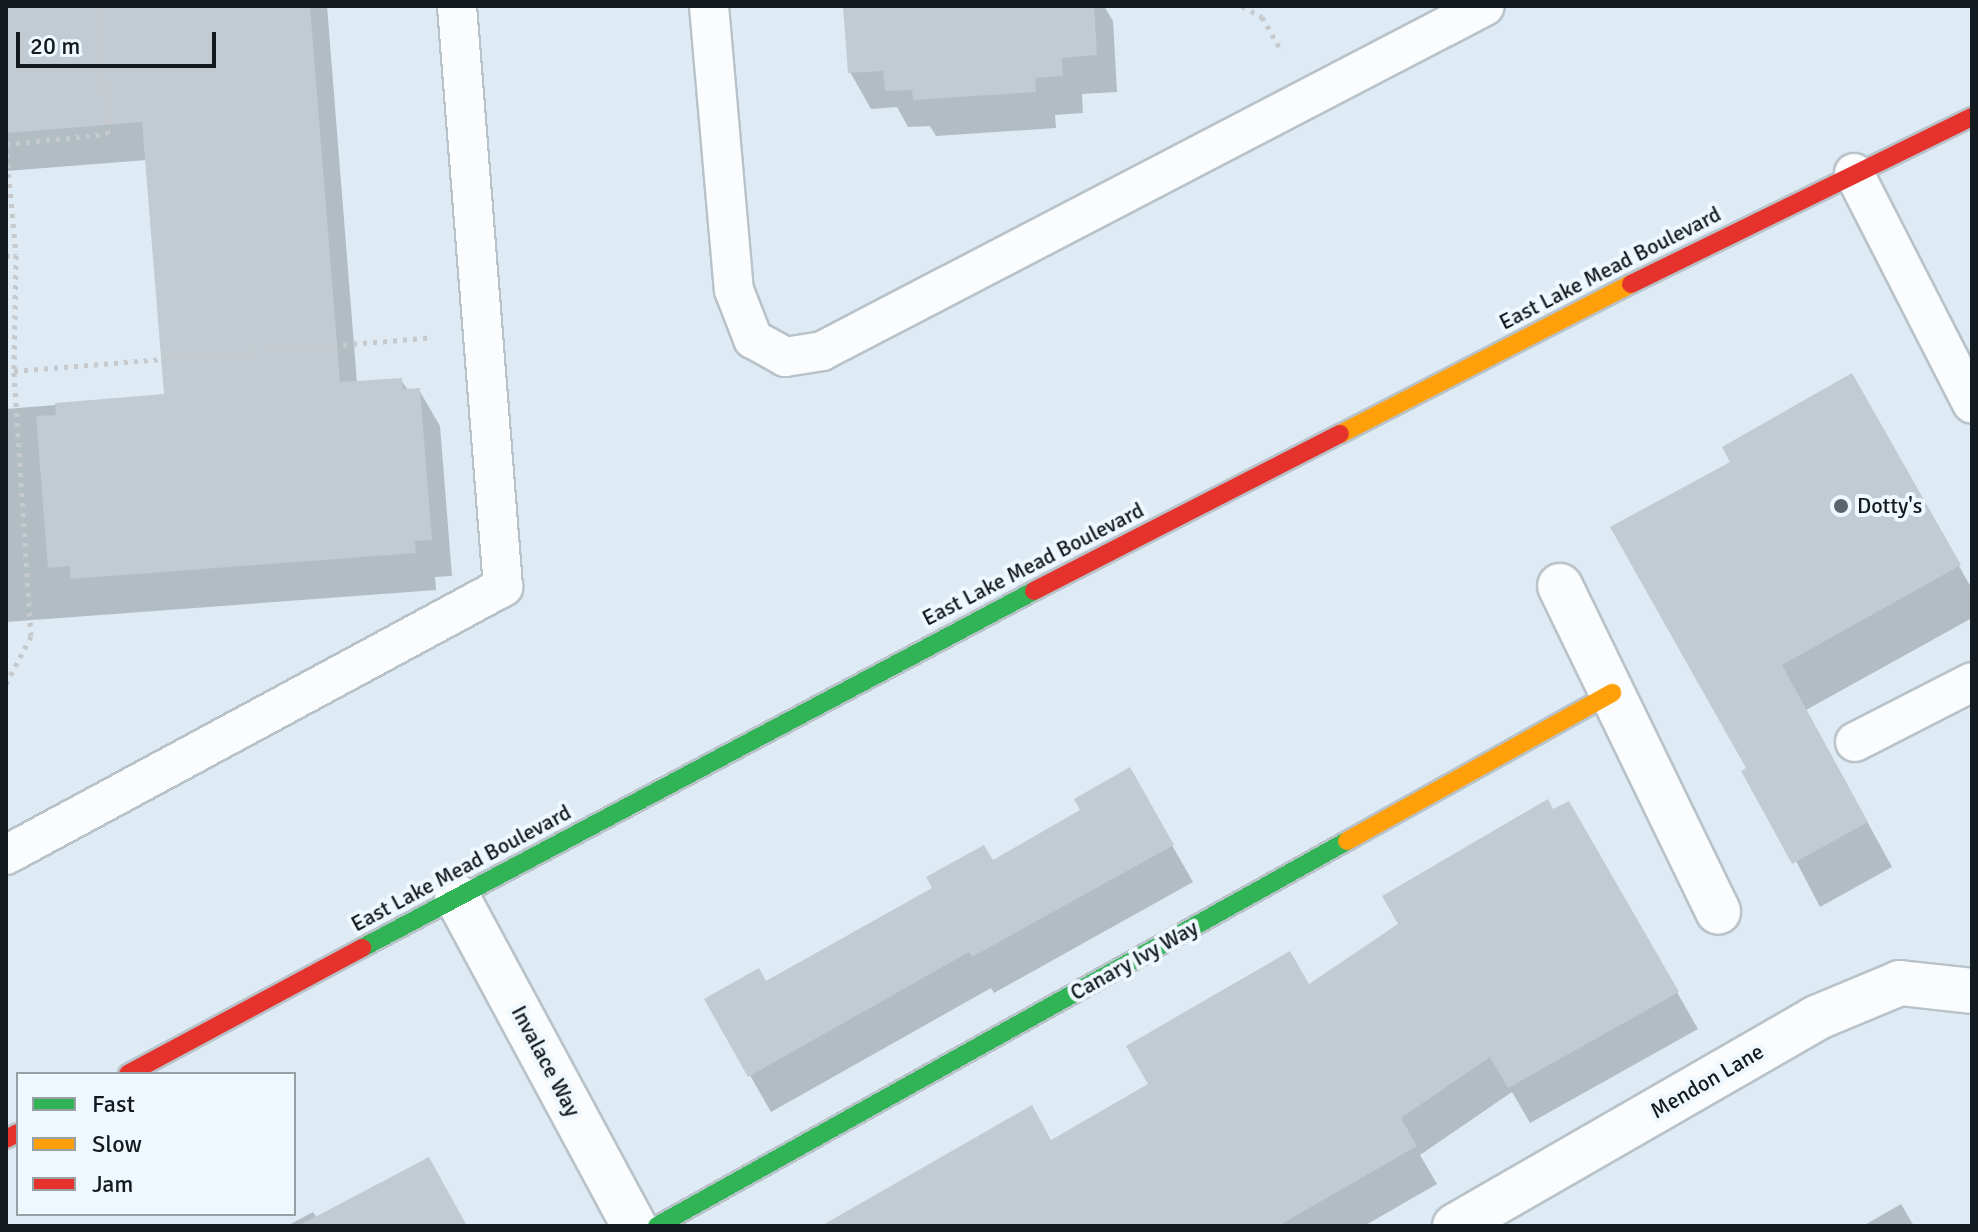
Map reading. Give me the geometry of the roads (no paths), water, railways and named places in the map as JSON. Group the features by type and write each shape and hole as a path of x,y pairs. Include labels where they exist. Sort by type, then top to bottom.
{"main road":[{"name":"East Lake Mead Boulevard","path":"132,1072 864,678 1760,218 1972,117"},
{"name":"Canary Ivy Way","path":"657,1226 1612,693"}],"street":[{"path":"1560,586 1718,912"},
{"name":"Invalace Way","path":"457,897 634,1226"},
{"name":"Mendon Lane","path":"1455,1226 1816,1018 1900,983 1972,991"}],"lane":[{"path":"6,855 503,587 457,6"},
{"path":"709,6 734,290 753,339 785,357 822,351 1485,6"},
{"path":"1854,173 1972,404"},
{"path":"1855,742 1972,682"}],"place":[{"name":"Dotty's","path":"1841,506"}]}
